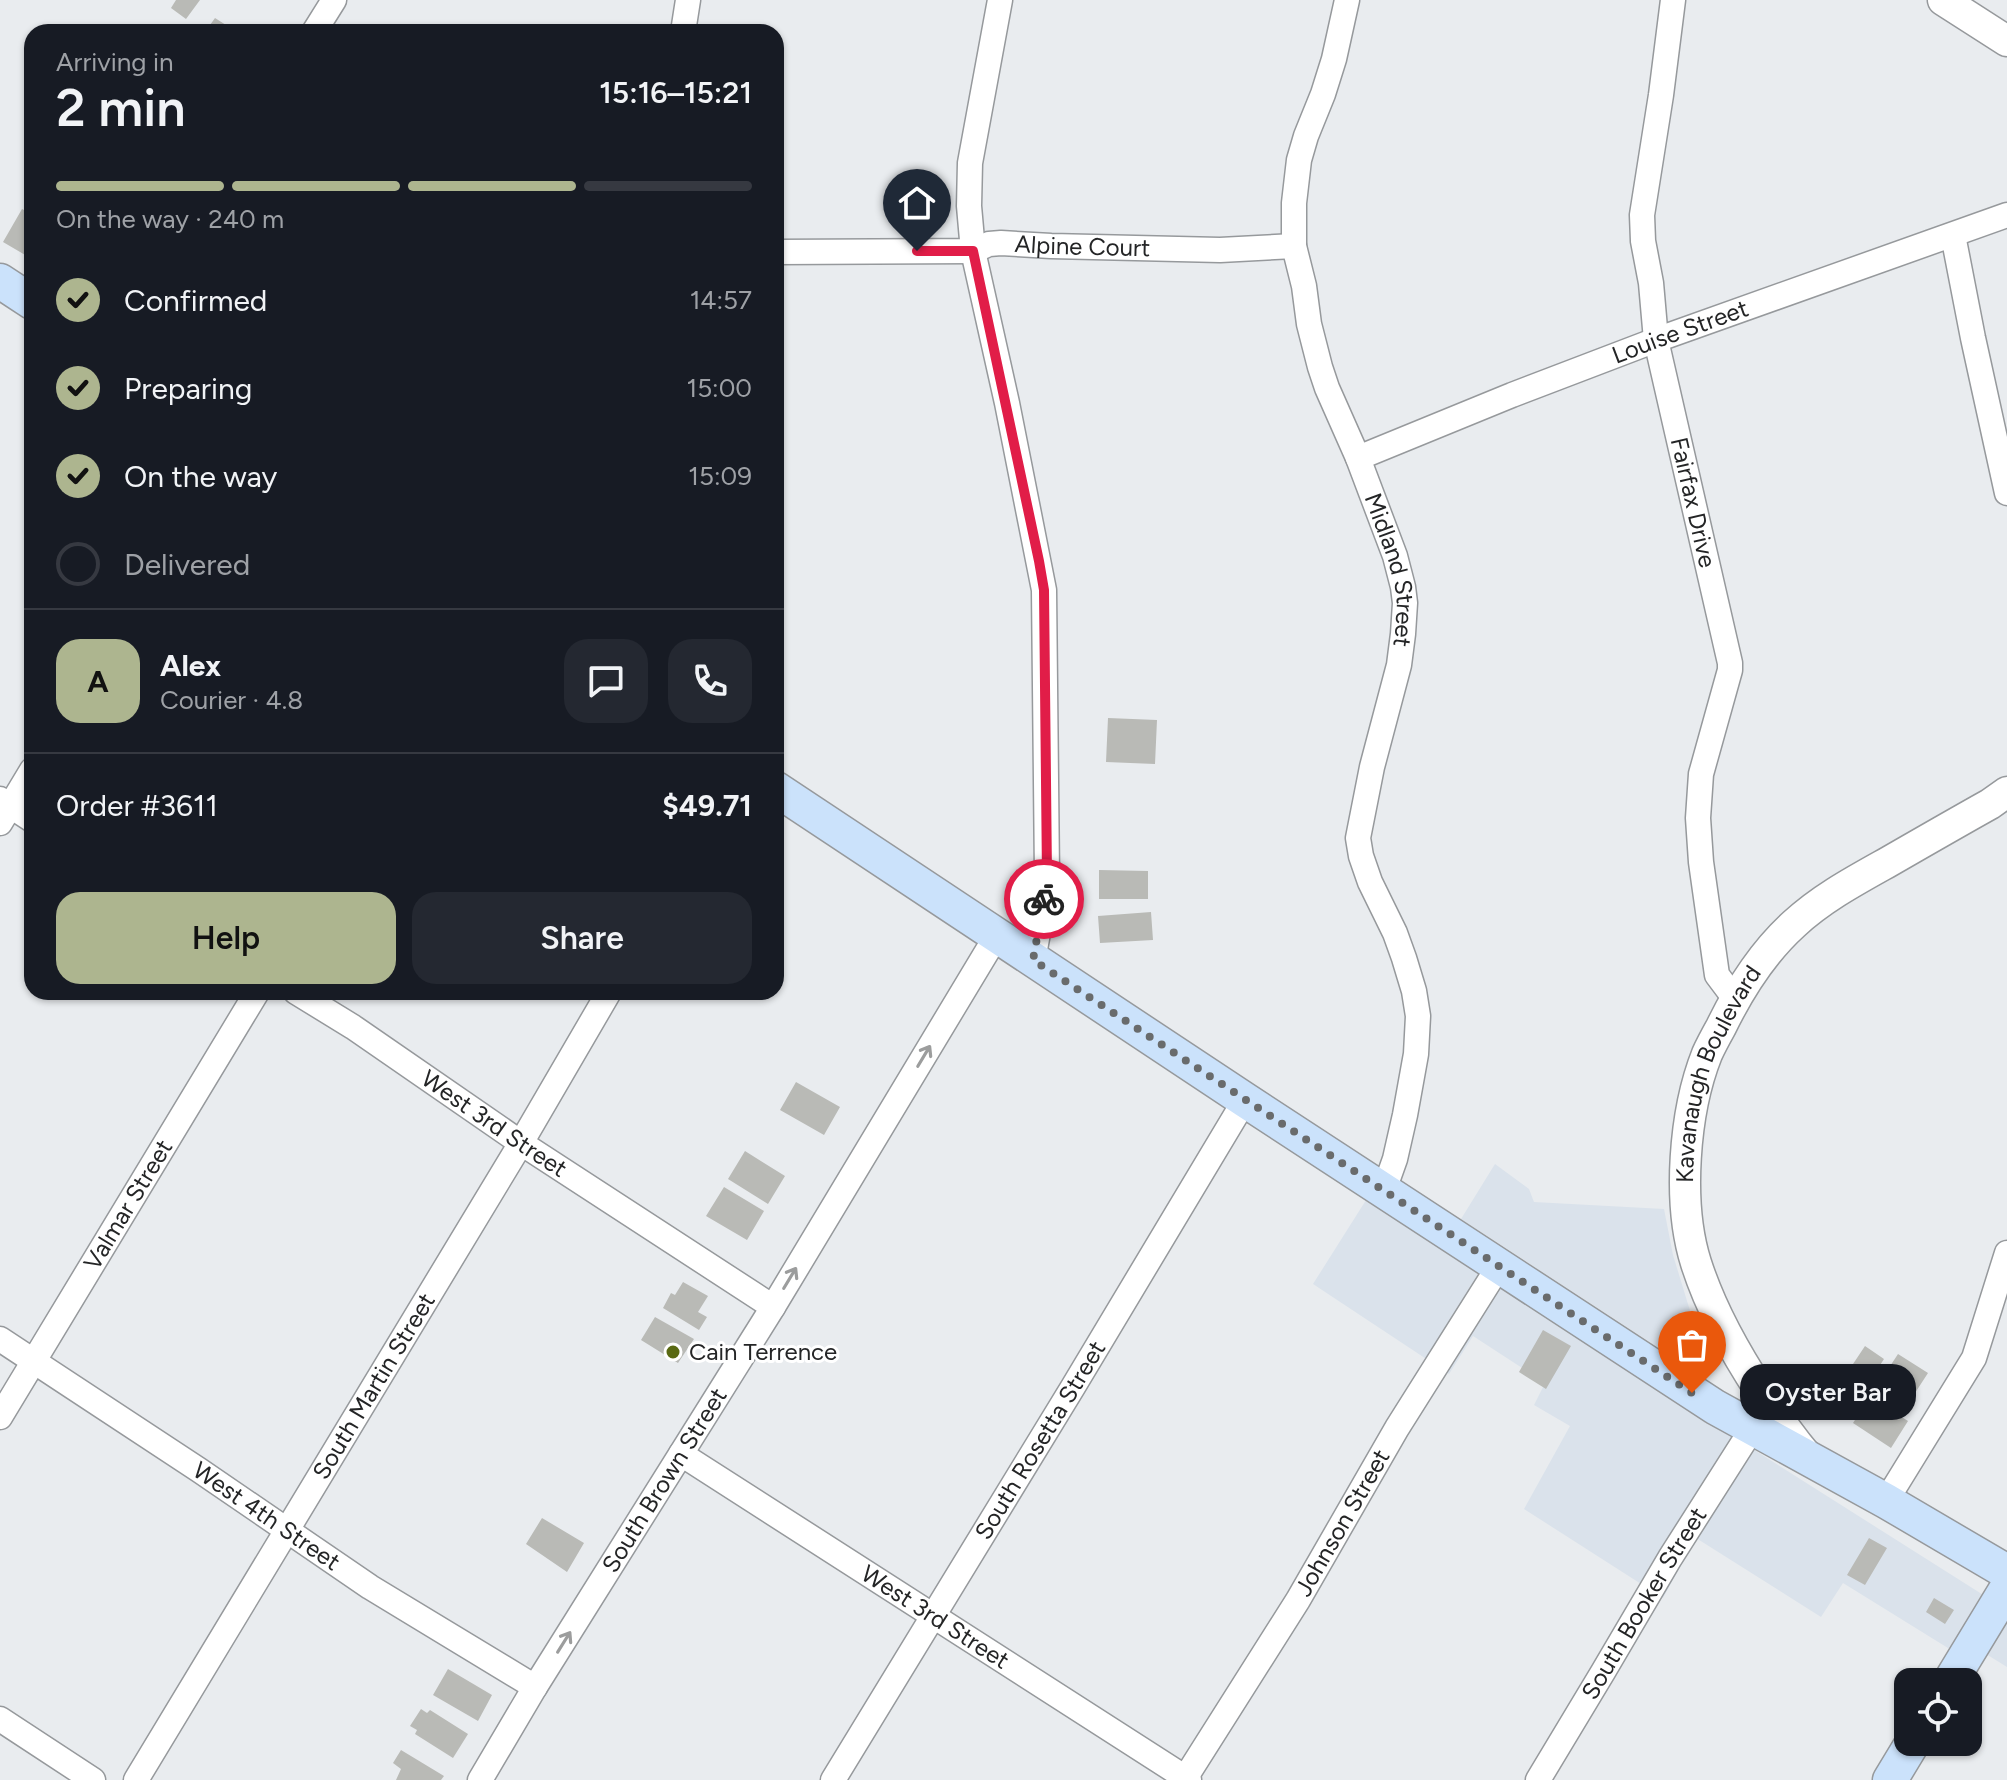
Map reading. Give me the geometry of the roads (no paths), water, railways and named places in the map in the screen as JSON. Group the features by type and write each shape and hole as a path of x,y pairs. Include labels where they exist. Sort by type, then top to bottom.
{"main road":[{"path":"0,281 24,297"},
{"path":"784,794 1669,1378 1752,1429 1886,1501 2007,1572"},
{"path":"1958,1668 2007,1588"},
{"path":"1890,1780 1905,1756"}],"street":[{"path":"319,24 334,0"},
{"path":"684,24 688,0"},
{"path":"1000,0 970,163 969,206 973,251 1044,590 1047,876 1033,960"},
{"name":"Midland Street","path":"1347,0 1334,59 1299,160 1294,203 1294,246 1320,367 1395,556 1405,603 1399,665 1372,767 1358,838 1370,882 1404,958 1418,1016 1416,1054 1405,1115 1384,1190"},
{"name":"Fairfax Drive","path":"1673,0 1642,215 1643,241 1651,283 1656,340 1730,663 1701,774 1698,818 1717,975 1735,999"},
{"path":"1943,0 2007,41"},
{"name":"Louise Street","path":"1358,458 1656,340 2007,215"},
{"path":"1953,235 2007,493"},
{"name":"Alpine Court","path":"784,252 973,251 1001,243 1220,250 1294,246"},
{"path":"24,781 3,809 24,817"},
{"name":"Kavanaugh Boulevard","path":"1811,1460 1777,1417 1729,1341 1695,1261 1689,1230 1687,1142 1707,1055 1735,999 1769,951 1811,909 2007,792"},
{"name":"South Brown Street","path":"480,1780 773,1307 997,935"},
{"name":"Valmar Street","path":"0,1417 252,1000"},
{"name":"West 3rd Street","path":"309,1000 773,1307"},
{"name":"South Martin Street","path":"136,1780 604,1000"},
{"name":"South Rosetta Street","path":"833,1780 1245,1100"},
{"path":"1886,1501 1974,1358 2007,1253"},
{"name":"Johnson Street","path":"1186,1779 1298,1600 1397,1428 1499,1266"},
{"name":"West 4th Street","path":"0,1339 370,1587 535,1687"},
{"name":"South Booker Street","path":"1538,1780 1670,1558 1752,1429"},
{"name":"West 3rd Street","path":"681,1454 1186,1779"},
{"path":"0,1719 93,1780"}],"place":[{"name":"Cain Terrence","path":"673,1352"},
{"name":"Oyster Bar","path":"1692,1393"}]}
